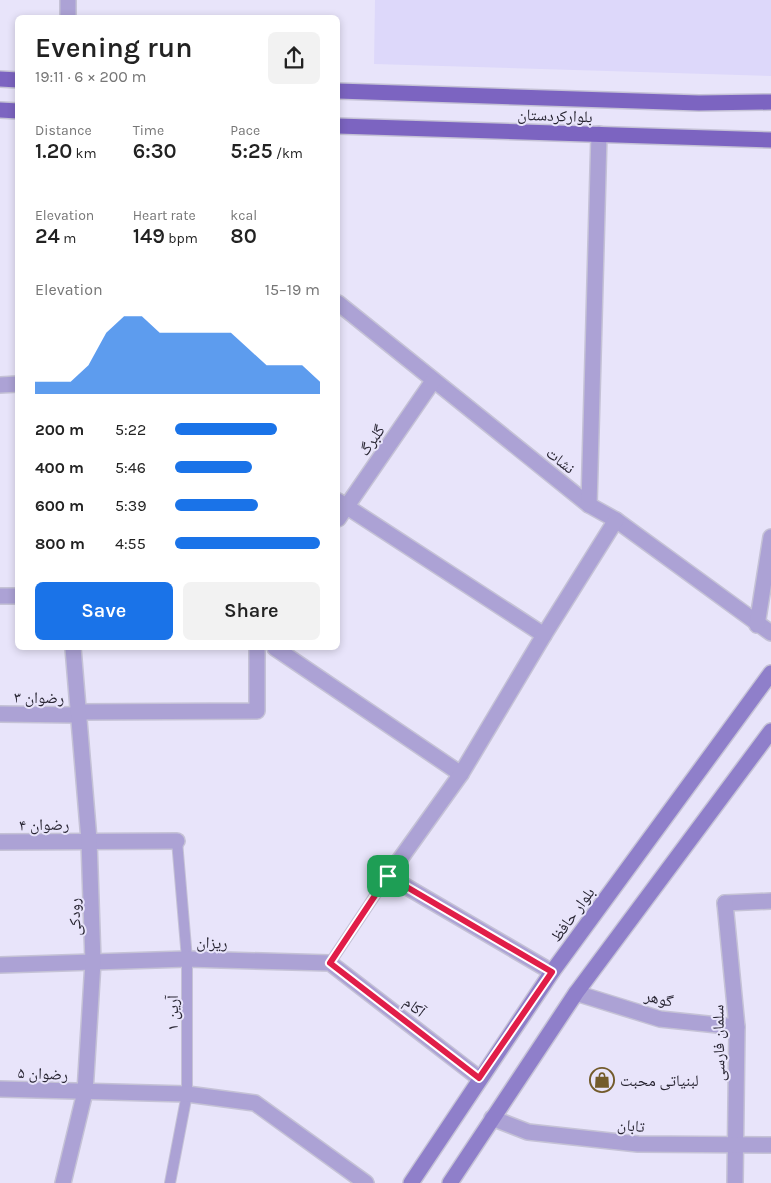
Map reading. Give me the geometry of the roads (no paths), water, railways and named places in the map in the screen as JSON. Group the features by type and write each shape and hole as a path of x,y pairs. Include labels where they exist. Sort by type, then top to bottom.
{"main road":[{"path":"0,80 15,80"},
{"name":"بلوارکردستان","path":"340,91 698,103 771,102"},
{"path":"0,110 15,111"},
{"name":"بلوارکردستان","path":"340,126 771,140"},
{"name":"بلوار حافظ","path":"411,1183 479,1078 552,972 771,673"},
{"path":"450,1183 576,992 771,731"}],"street":[{"path":"68,0 68,15"},
{"path":"589,505 599,134"},
{"name":"نشات","path":"340,305 589,505 616,520 757,625 771,633"},
{"name":"گلبرگ","path":"342,504 434,381"},
{"path":"0,384 15,384"},
{"path":"342,504 544,635"},
{"path":"552,972 388,876 461,774 544,635 616,520"},
{"path":"757,625 771,537"},
{"path":"0,596 15,596"},
{"name":"رودکی","path":"63,1183 85,1092 93,962 89,840 73,650"},
{"name":"رضوان ۳","path":"0,714 257,711 257,650"},
{"path":"278,650 461,774"},
{"name":"رضوان ۴","path":"0,842 89,840 177,842"},
{"name":"سلمان فارسی","path":"735,1183 737,1027 726,904 771,901"},
{"name":"ریزان","path":"0,965 187,959 330,963"},
{"name":"آکام","path":"330,963 479,1078"},
{"name":"گوهر","path":"576,992 660,1019 737,1027"},
{"name":"رضوان ۵","path":"0,1089 187,1094 255,1103 366,1183"},
{"name":"تابان","path":"492,1118 528,1132 638,1144 771,1144"}],"lane":[{"name":"آرین ۱","path":"170,1183 187,1094 187,959 177,842"},
{"path":"330,963 388,876"}],"place":[{"name":"لبنیاتی محبت","path":"602,1080"}]}
